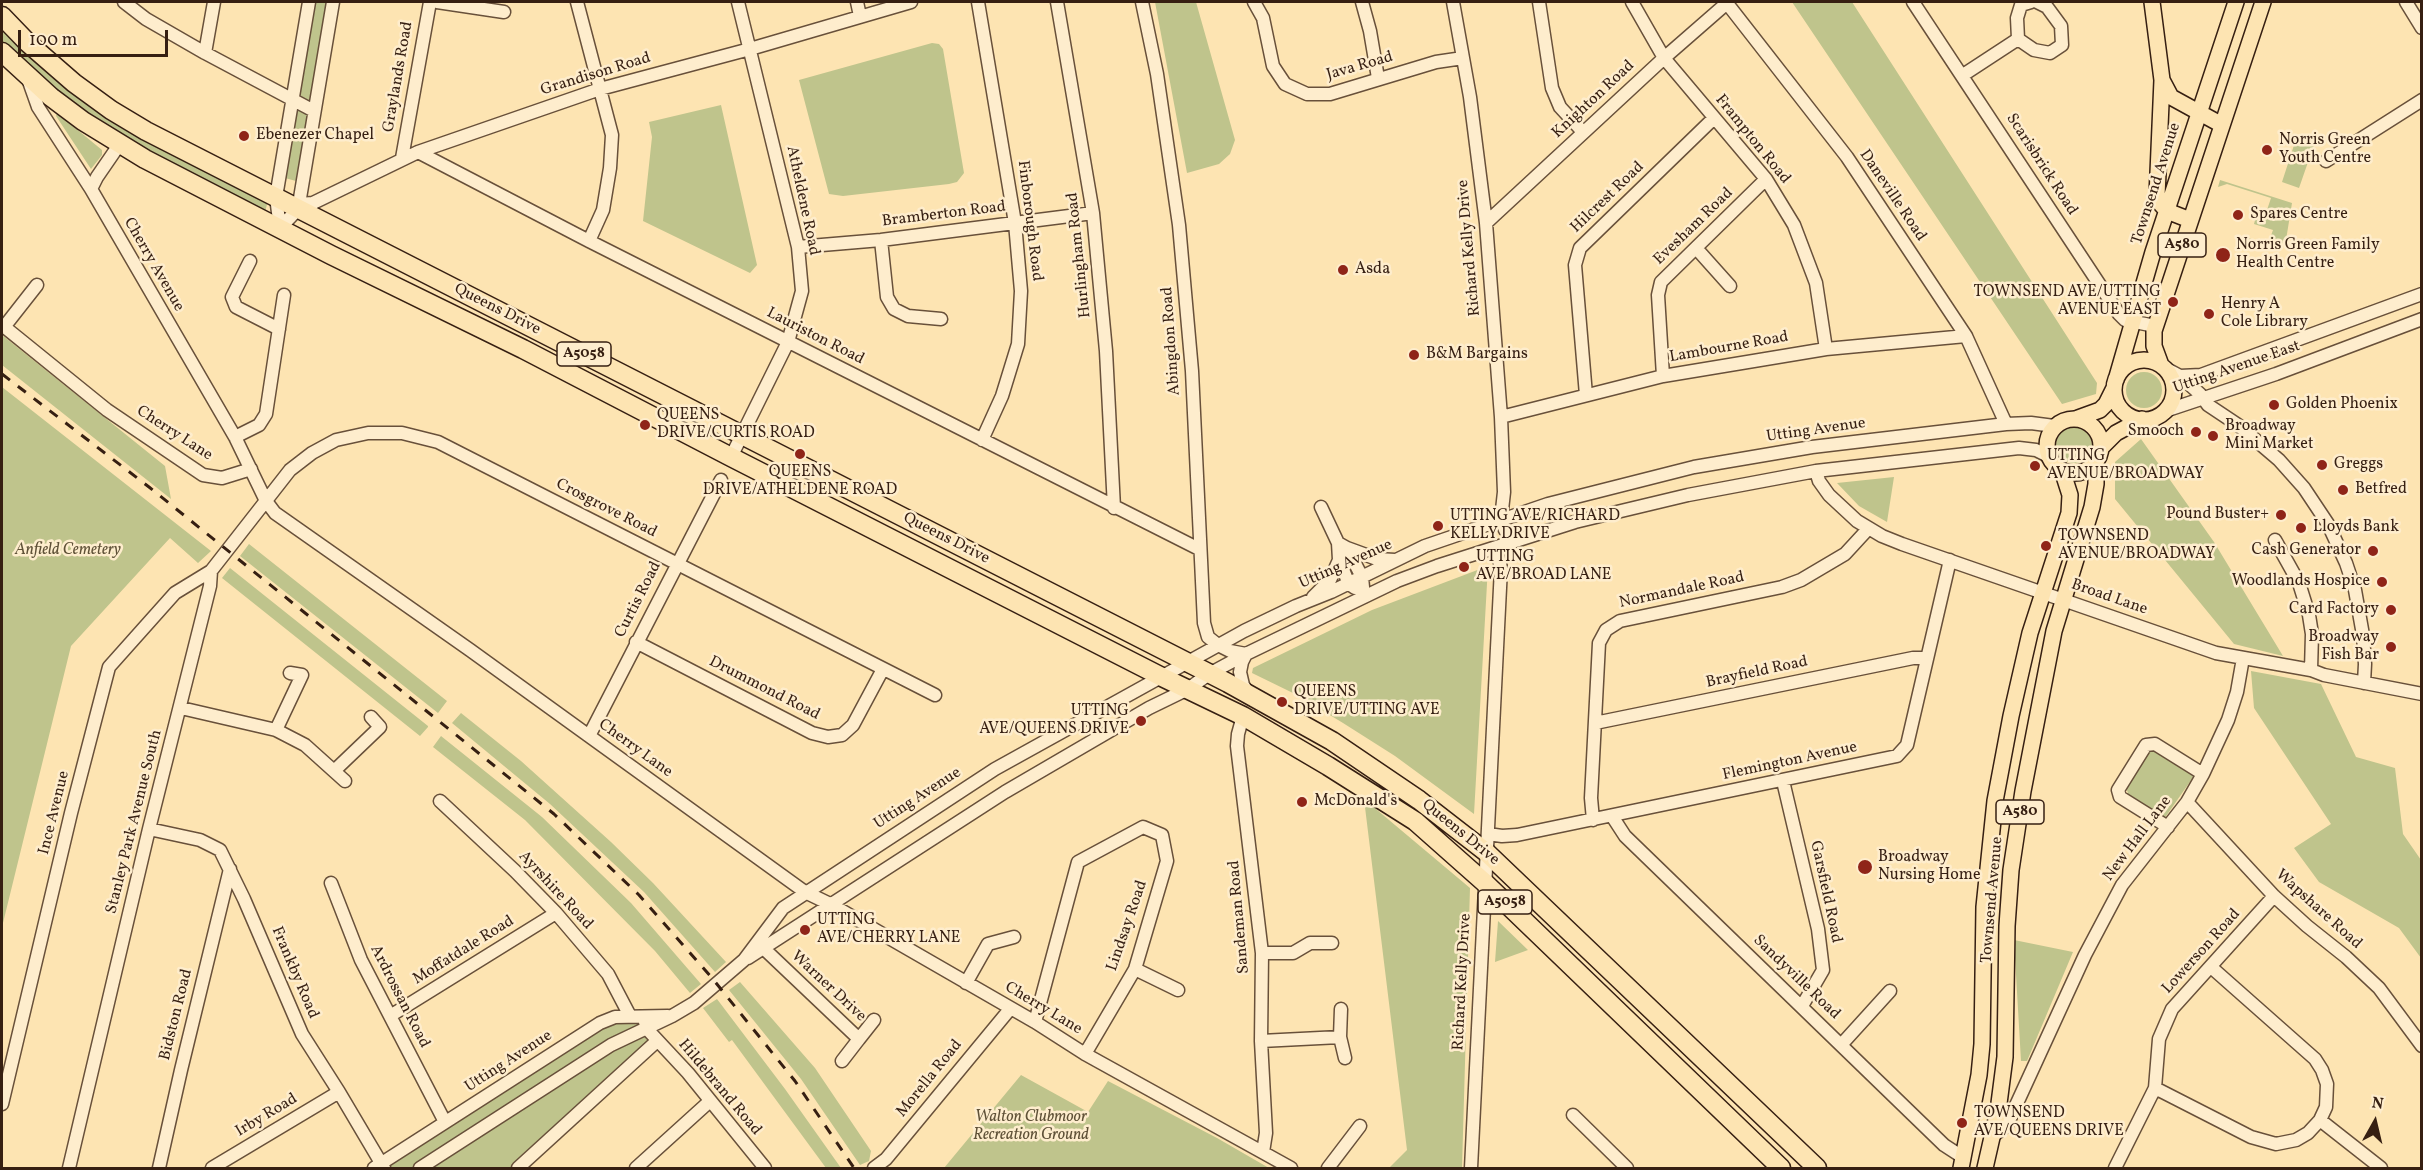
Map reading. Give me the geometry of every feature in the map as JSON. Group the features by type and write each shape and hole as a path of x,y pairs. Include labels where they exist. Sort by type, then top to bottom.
{"highway":[{"name":"Queens Drive","path":"2,16 74,84 146,131 1249,694 1332,741 1487,843 1816,1168"},
{"name":"Queens Drive","path":"2,52 27,76 83,121 119,145 280,228 523,348 731,457 1243,716 1415,821 1485,883 1781,1168"}],"main road":[{"path":"2152,2 2162,80 2157,196 2167,211 2190,220"},
{"name":"Townsend Avenue","path":"2078,418 2100,410 2106,404 2115,384 2167,211 2236,2"},
{"name":"A580","path":"2165,411 2173,397 2174,387 2154,346 2155,326 2263,2"},
{"path":"2162,80 2171,97 2189,109 2200,112 2222,125"},
{"name":"A580","path":"2115,384 2125,367 2132,362 2151,360 2163,367"},
{"path":"2115,384 2116,401 2124,411 2135,418 2152,418 2165,411"},
{"path":"2078,418 2092,425 2101,440 2098,455"},
{"name":"A580","path":"2054,426 2061,421 2078,418"},
{"path":"2062,470 2080,472 2116,433 2142,419"},
{"path":"2048,456 2047,440 2054,426"},
{"name":"Townsend Avenue","path":"1985,1168 1998,1111 2005,1057 2005,978 2011,870 2034,730 2054,631 2092,507 2098,455"},
{"name":"A580","path":"2048,456 2062,470"},
{"name":"Townsend Avenue","path":"1962,1163 1979,1075 1982,1044 1984,908 1995,801 2030,633 2069,513 2070,495 2062,470"}],"street":[{"path":"124,2 146,19 314,111"},
{"path":"205,52 214,2"},
{"path":"280,228 276,196 309,2"},
{"path":"280,228 298,207 333,2"},
{"name":"Graylands Road","path":"402,158 430,2"},
{"path":"437,2 504,12"},
{"path":"577,2 612,135 610,168 603,210 589,241"},
{"name":"Atheldene Road","path":"738,2 798,247 802,291 788,342 742,434"},
{"path":"857,2 860,16"},
{"name":"Grandison Road","path":"298,207 313,203 402,158 600,89 750,49 911,2"},
{"name":"Finborough Road","path":"978,2 1015,223 1021,291 1018,344 1002,396 982,440"},
{"name":"Hurlingham Road","path":"1057,2 1093,213 1106,351 1114,508"},
{"name":"Abingdon Road","path":"1142,2 1157,74 1179,225 1192,371 1204,623 1208,637 1218,645"},
{"name":"Java Road","path":"1254,2 1263,18 1273,66 1285,84 1307,94 1330,94 1436,62 1463,58"},
{"path":"1362,2 1370,31 1378,78"},
{"name":"Richard Kelly Drive","path":"1453,2 1486,223 1501,417 1504,492 1501,519"},
{"path":"1539,2 1552,88 1560,107 1584,132"},
{"name":"Frampton Road","path":"1632,2 1664,58 1766,179 1794,225 1816,283 1826,348"},
{"name":"Knighton Road","path":"1486,223 1727,2"},
{"name":"Daneville Road","path":"1727,2 1847,157 1966,336 2006,424"},
{"name":"Scarisbrick Road","path":"1913,2 2120,314 2125,320 2132,322"},
{"path":"2018,39 2017,18 2021,5 2031,2"},
{"path":"2018,39 2034,50 2050,53 2062,45 2061,26 2048,7 2037,2"},
{"path":"2406,2 2421,28"},
{"path":"1963,75 2018,39"},
{"name":"Cherry Avenue","path":"27,76 38,107 91,189 235,437 251,470"},
{"path":"2326,161 2421,100"},
{"name":"Hilcrest Road","path":"1586,395 1575,265 1580,249 1714,118"},
{"path":"91,189 119,145"},
{"name":"Lauriston Road","path":"418,152 1114,508 1199,549"},
{"name":"Evesham Road","path":"1663,376 1658,295 1661,282 1766,179"},
{"name":"Bramberton Road","path":"798,247 880,240 1093,213"},
{"path":"880,240 887,297 894,309 908,316 941,319"},
{"path":"1696,248 1730,286"},
{"path":"250,261 232,297 236,307 279,329"},
{"path":"3,326 37,285"},
{"name":"Utting Avenue East","path":"2163,367 2180,375 2201,375 2421,294"},
{"path":"235,437 259,425 266,414 284,295"},
{"name":"Utting Avenue East","path":"2165,411 2421,320"},
{"path":"2132,322 2155,326"},
{"name":"Cherry Lane","path":"3,326 107,410 203,475 222,478 251,470 274,513 805,892 832,905 1035,1022 1085,1054 1291,1168"},
{"name":"Lambourne Road","path":"1501,417 1663,376 1826,348 1966,336"},
{"path":"2180,375 2208,405 2238,425 2279,460 2304,488 2328,524 2346,563 2355,590 2364,645 2364,682"},
{"name":"Utting Avenue","path":"760,946 783,908 995,769 1218,645 1310,600 1350,584 1425,546 1516,514 1608,488 1754,456 2006,424 2031,423 2054,426"},
{"name":"Crosgrove Road","path":"266,501 290,470 312,453 336,440 368,433 402,433 438,442 935,695"},
{"path":"731,457 742,434"},
{"name":"Utting Avenue","path":"380,1167 445,1122 600,1023 615,1017 640,1020 672,1016 710,991 760,946 832,905 922,844 1016,786 1140,713 1188,689 1209,674 1364,597 1437,566 1575,522 1688,495 1816,471 2019,448 2036,450 2048,456"},
{"name":"Broad Lane","path":"1816,471 1822,485 1837,503 1868,529 1892,540 2216,653 2311,670 2324,675 2421,694"},
{"name":"Curtis Road","path":"588,735 721,480"},
{"name":"Richard Kelly Drive","path":"1504,492 1509,506 1516,514"},
{"name":"Stanley Park Avenue South","path":"69,1168 149,829 181,708 210,586 211,571 266,501"},
{"path":"1321,507 1362,577 1364,597"},
{"path":"1501,519 1505,530 1519,540"},
{"name":"Normandale Road","path":"1593,820 1591,798 1594,723 1599,644 1602,633 1620,621 1782,587 1801,580 1845,554 1868,529"},
{"path":"2275,540 2299,583 2309,615 2312,634 2311,670"},
{"path":"1343,546 1377,559 1399,559"},
{"path":"1310,600 1330,580 1343,546"},
{"name":"Richard Kelly Drive","path":"1471,1168 1501,567 1496,547"},
{"path":"1339,560 1350,584 1364,597"},
{"name":"Flemington Avenue","path":"1487,843 1510,836 1892,759 1901,753 1906,745 1950,560"},
{"name":"Ince Avenue","path":"2,1104 68,825 109,667 175,593 211,571"},
{"name":"Drummond Road","path":"636,642 812,732 828,737 842,735 853,725 883,669"},
{"path":"1218,645 1230,651 1246,654 1240,672 1243,685 1249,694"},
{"name":"Brayfield Road","path":"1594,723 1912,657 1927,658"},
{"name":"New Hall Lane","path":"1993,1136 2007,1125 2085,955 2122,885 2187,802 2203,774 2228,720 2237,692 2243,658"},
{"path":"276,730 302,675 290,673"},
{"path":"181,708 276,730 305,745 345,781"},
{"name":"Sandeman Road","path":"1243,716 1237,746 1262,953 1261,1041 1266,1133 1263,1152"},
{"path":"334,771 380,727 371,717"},
{"path":"2168,827 2120,797 2118,790 2146,745 2155,744 2203,774"},
{"name":"Garsfield Road","path":"1783,781 1818,929 1823,970 1802,1006"},
{"name":"Ayrshire Road","path":"440,801 556,913 608,974 628,1009 640,1020"},
{"name":"Wapshare Road","path":"2187,802 2274,896 2379,988 2421,1046"},
{"name":"Sandyville Road","path":"1612,816 1625,836 1962,1163"},
{"name":"Lindsay Road","path":"1035,1022 1078,862 1143,827 1162,835 1167,861 1135,969 1085,1054"},
{"name":"Frankby Road","path":"149,829 200,840 220,850 302,1034 339,1092 380,1167"},
{"name":"Bidston Road","path":"159,1168 230,869"},
{"name":"Ardrossan Road","path":"331,883 361,960 445,1122"},
{"name":"Lowerson Road","path":"2115,1168 2155,1088 2159,1039 2172,1009 2274,896"},
{"name":"Moffatdale Road","path":"390,1016 556,913"},
{"path":"966,983 988,944 1014,937"},
{"path":"1262,953 1293,953 1310,943 1332,943"},
{"name":"Warner Drive","path":"760,946 859,1039 874,1020"},
{"path":"2155,1088 2265,1142 2276,1144 2296,1140 2308,1133 2320,1120 2326,1107 2327,1084 2322,1070 2314,1059 2211,967"},
{"path":"1135,969 1178,990"},
{"path":"1841,1045 1890,991"},
{"name":"Morella Road","path":"874,1168 886,1159 1010,1009"},
{"path":"1341,1009 1340,1037 1345,1058"},
{"name":"Utting Avenue","path":"420,1168 611,1045 640,1020"},
{"name":"Hildebrand Road","path":"640,1020 688,1073 765,1168"},
{"path":"1261,1041 1340,1037"},
{"path":"842,1061 859,1039"},
{"path":"518,1168 657,1041"},
{"name":"Irby Road","path":"212,1168 339,1092"},
{"path":"636,1168 710,1101"},
{"path":"1573,1115 1627,1168"},
{"path":"2320,1120 2381,1168"},
{"path":"1328,1168 1360,1126"}],"green space":[{"path":"314,2 328,2 311,102 298,97"},
{"path":"1155,2 1196,2 1235,140 1230,154 1219,164 1187,173"},
{"path":"1792,2 1852,2 2097,383 2096,394 2062,404"},
{"path":"2,25 49,70 268,201 265,212 120,139 74,107 2,44"},
{"path":"932,43 939,44 943,49 964,173 957,182 949,184 843,196 829,194 799,80"},
{"path":"721,105 757,265 750,273 643,221 652,137 649,122"},
{"path":"296,109 308,113 296,181 285,178"},
{"path":"57,113 102,150 102,155 91,169 56,116"},
{"path":"2296,139 2314,145 2299,188 2282,182"},
{"path":"2220,180 2292,203 2286,240 2273,251 2244,241 2245,237 2268,244 2273,230 2254,224 2258,209 2267,210 2271,198 2227,184 2218,187"},
{"path":"2,335 165,466 171,499 2,365"},
{"path":"2144,372 2157,377 2162,390 2157,403 2144,408 2131,403 2126,390 2131,377"},
{"name":"Anfield Cemetery","path":"2,387 211,551 198,563 170,538 71,646 2,927"},
{"path":"2074,427 2087,432 2092,445 2087,458 2074,463 2061,458 2056,445 2061,432"},
{"path":"2141,439 2214,542 2283,656 2234,644 2115,499 2115,462"},
{"path":"1894,477 1887,522 1859,506 1837,483"},
{"path":"249,544 447,701 438,713 240,556"},
{"path":"1488,566 1474,814 1395,756 1295,694 1252,673 1253,668 1372,610"},
{"path":"230,568 428,727 420,736 222,578"},
{"path":"2251,671 2321,684 2356,757 2395,768 2403,834 2421,860 2421,958 2399,928 2319,882 2294,848 2331,824 2254,708"},
{"path":"461,713 521,761 611,842 653,883 726,962 715,972 644,892 550,804 452,723"},
{"path":"441,736 542,817 631,903 701,984 690,993 655,951 525,820 433,747"},
{"path":"2154,751 2194,776 2164,819 2128,794 2126,786 2147,752"},
{"path":"1364,799 1470,888 1462,1168 1389,1168 1407,1150"},
{"path":"1498,921 1528,950 1495,962"},
{"path":"2014,940 2073,952 2027,1061 2021,1061"},
{"path":"740,982 815,1068 871,1151 869,1161 860,1165 801,1079 729,990"},
{"path":"717,999 841,1168 826,1168 732,1040 729,1042 703,1008"},
{"path":"643,1016 647,1029 657,1041 518,1168 374,1168 600,1023"},
{"name":"Walton Clubmoor Recreation Ground","path":"1021,1075 1088,1112 1108,1081 1269,1168 944,1168"}],"railway":[{"path":"2,374 149,487 554,814 639,895 712,978 795,1081 854,1168"}],"place":[{"name":"Ebenezer Chapel","path":"244,136"},
{"name":"Norris Green Youth Centre","path":"2267,150"},
{"name":"Spares Centre","path":"2238,215"},
{"name":"Norris Green Family Health Centre","path":"2223,255"},
{"name":"Asda","path":"1343,270"},
{"name":"TOWNSEND AVE/UTTING AVENUE EAST","path":"2173,302"},
{"name":"Henry A Cole Library","path":"2209,314"},
{"name":"B&M Bargains","path":"1414,355"},
{"name":"Golden Phoenix","path":"2274,405"},
{"name":"QUEENS DRIVE/CURTIS ROAD","path":"645,425"},
{"name":"Smooch","path":"2196,432"},
{"name":"Broadway Mini Market","path":"2213,436"},
{"name":"QUEENS DRIVE/ATHELDENE ROAD","path":"800,454"},
{"name":"Greggs","path":"2322,465"},
{"name":"UTTING AVENUE/BROADWAY","path":"2035,466"},
{"name":"Betfred","path":"2343,490"},
{"name":"Pound Buster+","path":"2281,515"},
{"name":"UTTING AVE/RICHARD KELLY DRIVE","path":"1438,526"},
{"name":"Lloyds Bank","path":"2301,528"},
{"name":"TOWNSEND AVENUE/BROADWAY","path":"2046,546"},
{"name":"Cash Generator","path":"2373,551"},
{"name":"UTTING AVE/BROAD LANE","path":"1464,567"},
{"name":"Woodlands Hospice","path":"2382,582"},
{"name":"Card Factory","path":"2391,610"},
{"name":"Broadway Fish Bar","path":"2391,647"},
{"name":"QUEENS DRIVE/UTTING AVE","path":"1282,702"},
{"name":"UTTING AVE/QUEENS DRIVE","path":"1141,721"},
{"name":"McDonald's","path":"1302,802"},
{"name":"Broadway Nursing Home","path":"1865,867"},
{"name":"UTTING AVE/CHERRY LANE","path":"805,930"},
{"name":"TOWNSEND AVE/QUEENS DRIVE","path":"1962,1123"}]}
